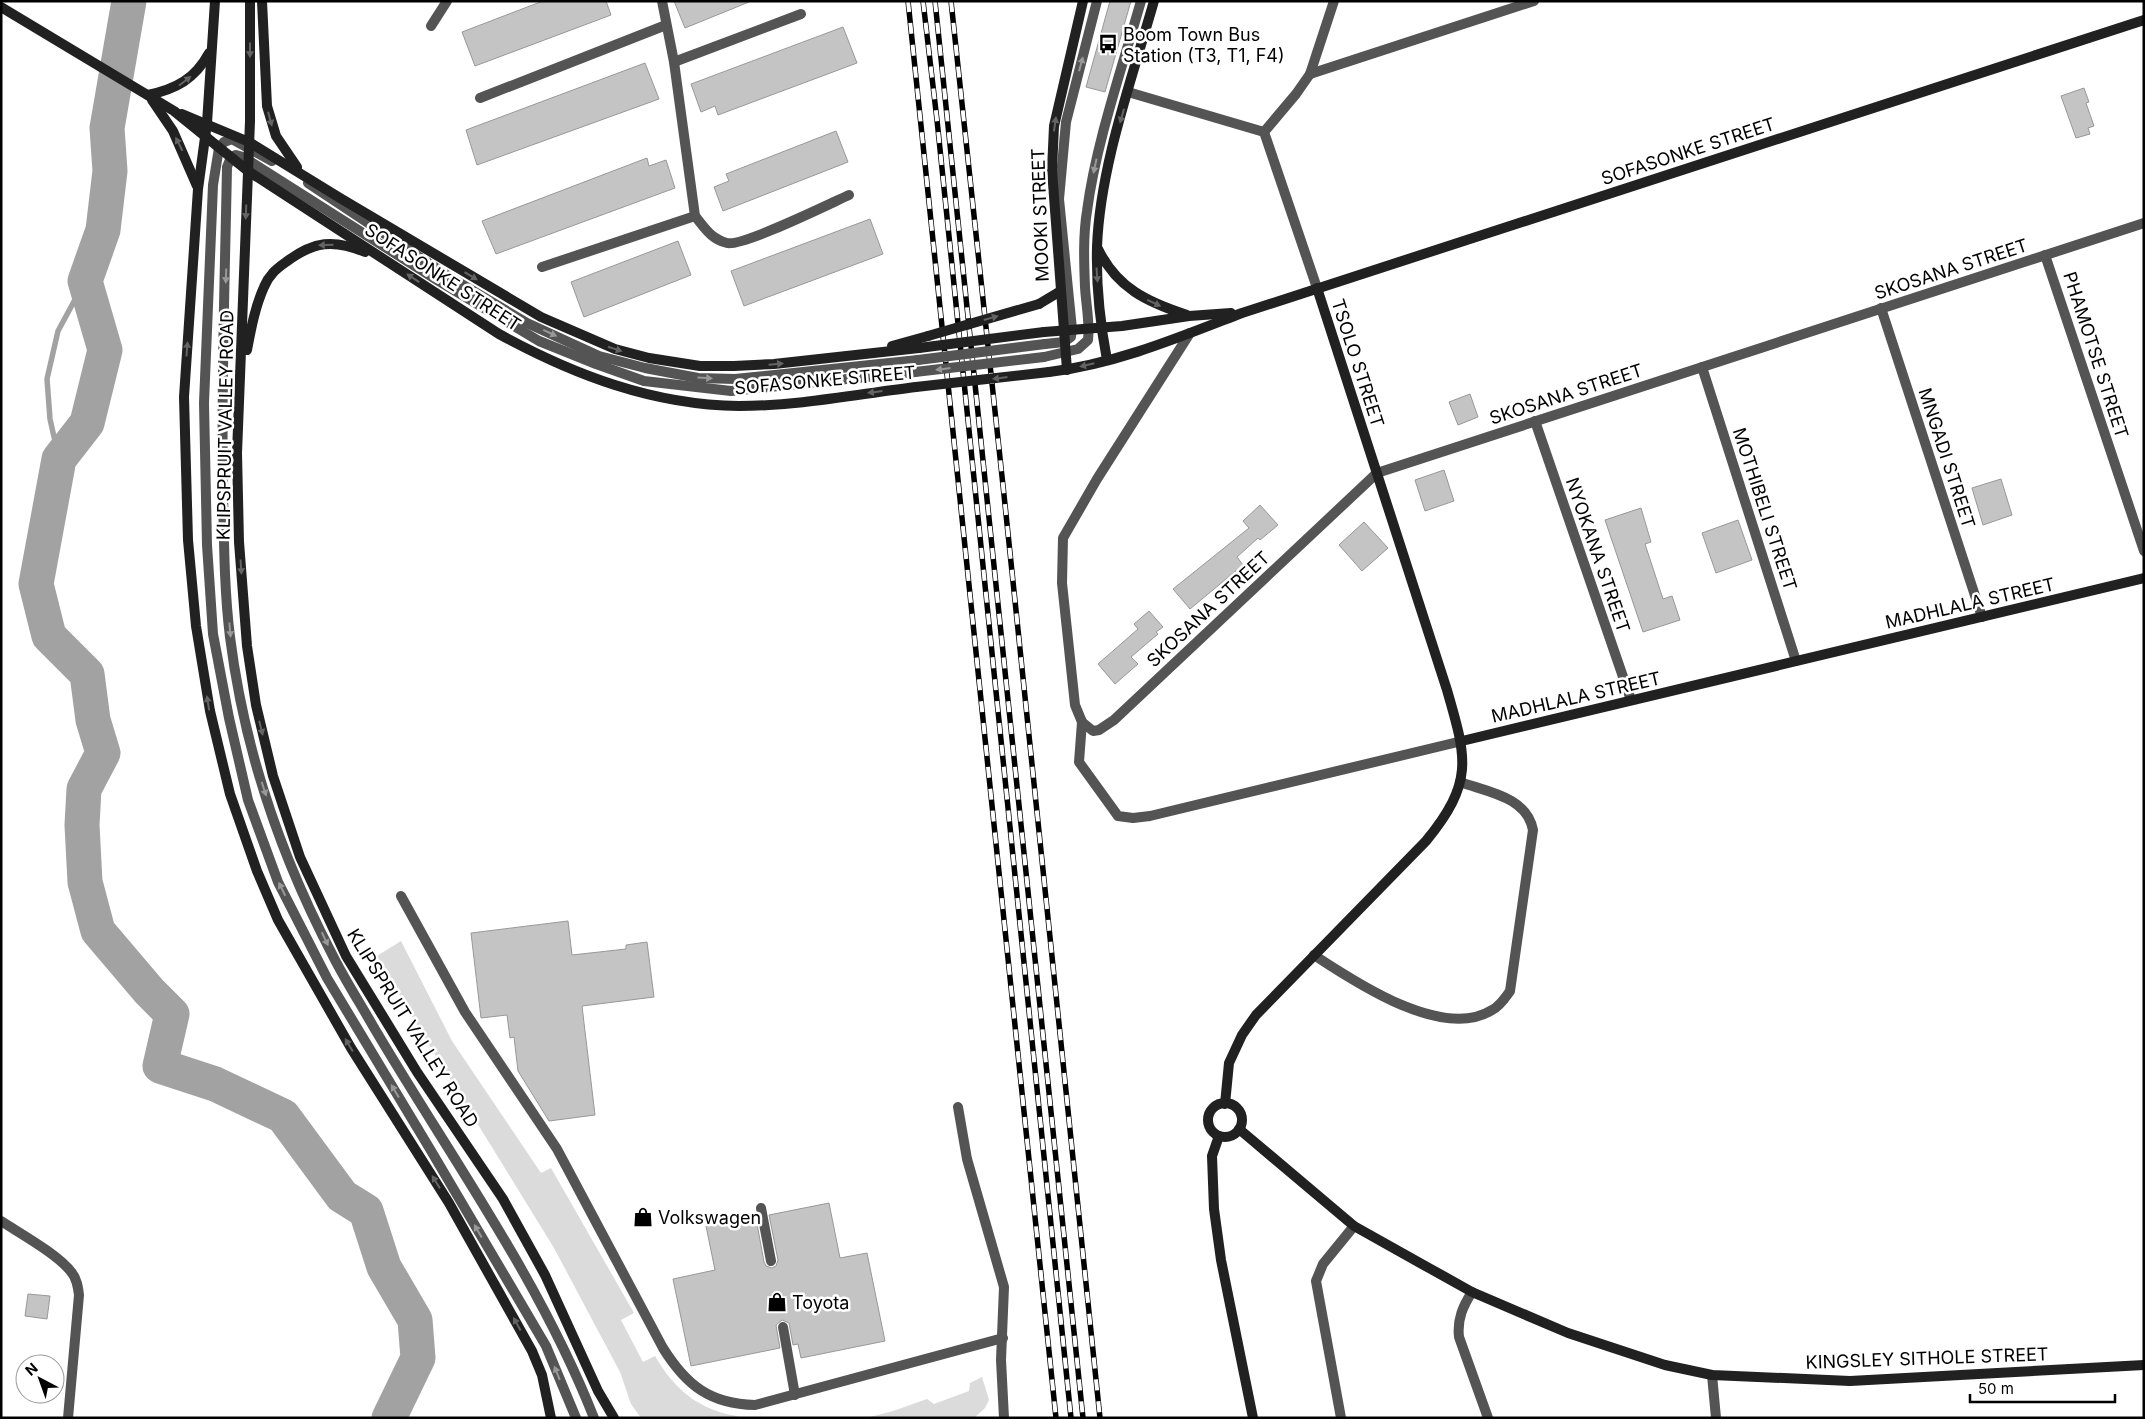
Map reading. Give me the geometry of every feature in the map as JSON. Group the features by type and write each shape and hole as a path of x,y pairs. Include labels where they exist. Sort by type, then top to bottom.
{"main road":[{"name":"KLIPSPRUIT VALLEY ROAD","path":"215,1 210,50 207,122 198,189 184,397 188,540 196,626 210,711 230,794 257,871 278,920 351,1048 449,1202 532,1351 542,1374 551,1418"},
{"name":"KLIPSPRUIT VALLEY ROAD","path":"250,1 249,145 241,392 237,453 239,542 246,646 256,705 273,776 300,857 346,956 417,1072 503,1199 545,1274 598,1391 614,1418"},
{"path":"262,1 267,106 276,136 286,153 302,173"},
{"name":"MOOKI STREET","path":"1066,370 1064,342 1067,329 1059,292 1052,170 1054,126 1083,1"},
{"path":"1108,360 1101,327 1097,245 1106,177 1154,1"},
{"path":"1,7 174,110 205,137 221,145 230,157"},
{"name":"SOFASONKE STREET","path":"248,166 499,334 539,356 612,385 647,395 694,403 739,406 779,404 1066,370 1108,360 1317,288 2144,20"},
{"path":"148,95 182,84 198,71 210,50"},
{"path":"148,95 173,131 198,189"},
{"name":"SOFASONKE STREET","path":"174,110 207,122 302,173 340,198 541,317 615,349 649,358 692,364 734,366 774,364 1067,329 1101,327 1189,316 1242,313"},
{"path":"241,392 252,320 264,287 272,272 309,247 324,244 349,246 389,262"},
{"path":"1097,245 1106,265 1129,288 1159,306 1189,316"},
{"name":"TSOLO STREET","path":"1224,1104 1229,1064 1242,1035 1256,1015 1426,841 1445,818 1455,800 1463,770 1462,741 1317,288"},
{"path":"867,353 1039,304 1059,292"},
{"name":"MADHLALA STREET","path":"1462,741 2144,578"},
{"path":"1224,1104 1238,1110 1241,1120 1239,1129 1232,1135 1218,1136 1210,1129 1208,1118 1214,1108 1224,1104"},
{"name":"KINGSLEY SITHOLE STREET","path":"1239,1129 1354,1226 1472,1292 1568,1333 1619,1351 1665,1364 1712,1375 1850,1381 2144,1365"},
{"path":"1218,1136 1212,1156 1212,1177 1219,1243 1253,1418"}],"street":[{"path":"432,26 447,1"},
{"path":"662,1 674,62 695,216 711,236 729,244 748,239 849,195"},
{"name":"MOOKI STREET","path":"1067,329 1069,302 1059,199 1066,122 1097,1"},
{"path":"230,157 240,155 248,166 539,341 644,381 731,391 1044,357 1065,353 1084,346 1088,340 1090,328 1084,254 1087,212 1096,163 1141,1"},
{"path":"1128,92 1264,132 1310,74 1334,1"},
{"path":"1310,74 1534,1"},
{"path":"674,62 801,14"},
{"path":"480,98 666,25"},
{"name":"TSOLO STREET","path":"1264,132 1317,288"},
{"path":"221,145 232,139 249,145 448,276 527,323 599,356 645,368 698,378 735,379 918,360 1064,342"},
{"name":"KLIPSPRUIT VALLEY ROAD","path":"221,145 213,185 204,403 206,545 214,634 229,718 248,800 278,882 327,978 546,1346 576,1418"},
{"name":"KLIPSPRUIT VALLEY ROAD","path":"230,157 227,167 223,370 224,541 230,637 241,702 257,768 290,867 333,957 397,1066 515,1257 559,1340 594,1418"},
{"path":"542,267 695,216"},
{"name":"SKOSANA STREET","path":"1082,722 1093,731 1099,730 1114,720 1377,473 2144,223"},
{"name":"PHAMOTSE STREET","path":"2045,255 2144,552"},
{"name":"MNGADI STREET","path":"1881,308 1982,617"},
{"path":"1082,722 1076,705 1063,593 1061,562 1063,538 1097,479 1190,333"},
{"name":"MOTHIBELI STREET","path":"1702,367 1796,661"},
{"name":"NYOKANA STREET","path":"1535,421 1631,700"},
{"name":"MADHLALA STREET","path":"1082,722 1079,762 1118,816 1133,818 1150,816 1462,741"},
{"path":"1314,956 1364,988 1405,1008 1457,1019 1479,1016 1492,1011 1501,1003 1510,990 1533,830 1531,819 1519,805 1460,782"},
{"path":"401,896 465,1012 557,1149 673,1363 695,1387 706,1395 731,1402 755,1405 1003,1338"},
{"path":"958,1107 967,1159 1004,1287 1001,1360 1004,1418"},
{"path":"761,1208 771,1262"},
{"path":"1,1221 62,1262 72,1273 77,1284 79,1295 68,1418"},
{"path":"1341,1418 1316,1281 1324,1264 1354,1226"},
{"path":"1472,1292 1461,1310 1458,1328 1459,1337 1488,1418"},
{"path":"783,1327 795,1395"},
{"path":"1712,1375 1716,1418"}],"shaded area":[{"path":"401,941 452,1041 541,1173 551,1168 634,1313 621,1320 643,1362 655,1356 673,1381 695,1401 717,1411 744,1418 641,1418 631,1404 620,1372 554,1248 421,1032 377,956"},
{"path":"982,1377 989,1400 985,1408 974,1418 866,1418 927,1399 934,1404 969,1391 970,1383"}],"building":[{"path":"543,1 606,1 611,15 475,66 462,32"},
{"path":"674,1 749,1 749,2 685,28"},
{"name":"Boom Town Bus Station (T3, T1, F4)","path":"1110,1 1131,1 1105,92 1086,87"},
{"path":"843,27 857,63 718,115 715,106 701,112 691,84"},
{"path":"645,63 659,99 477,165 466,130"},
{"path":"2084,88 2089,102 2086,103 2094,126 2088,128 2090,134 2076,138 2061,96"},
{"path":"836,131 848,162 723,211 714,187 729,181 726,174"},
{"path":"647,158 649,166 666,160 675,188 496,254 482,221"},
{"path":"870,219 883,254 744,306 731,271"},
{"path":"678,241 691,275 584,317 571,282"},
{"path":"1470,394 1478,417 1458,425 1449,402"},
{"path":"1444,470 1454,501 1425,511 1415,480"},
{"path":"2001,479 2012,515 1983,525 1972,488"},
{"path":"1260,505 1278,525 1260,540 1258,538 1237,557 1243,565 1190,609 1173,589 1249,528 1243,521"},
{"path":"1641,508 1651,542 1645,544 1663,599 1672,596 1680,620 1643,632 1605,520"},
{"path":"1738,520 1752,560 1716,573 1702,533"},
{"path":"1364,522 1388,548 1362,571 1339,545"},
{"path":"1149,611 1163,627 1156,632 1158,634 1131,657 1138,664 1115,684 1098,664 1138,629 1134,624"},
{"path":"568,921 572,955 626,949 626,945 647,942 654,997 582,1006 595,1115 549,1121 518,1071 514,1037 510,1038 507,1015 481,1018 471,933"},
{"name":"Toyota","path":"829,1203 840,1258 867,1253 885,1341 801,1358 798,1344 793,1345 789,1323 782,1320 776,1325 780,1348 691,1366 673,1279 715,1270 706,1226 756,1218 764,1262 766,1266 772,1268 776,1266 778,1260 769,1215"},
{"path":"28,1294 50,1296 47,1319 25,1316"}],"waterway":[{"path":"129,1 107,128 110,171 103,230 85,281 105,350 87,423 59,459 36,584 49,636 87,674 93,720 103,753 84,789 82,825 85,882 98,931 149,991 172,1014 160,1066 215,1084 283,1116 342,1196 366,1211 384,1267 415,1320 418,1358 389,1418"},
{"path":"59,459 50,419 47,379 58,331 85,281"}],"railway":[{"path":"908,1 1056,1418"},
{"path":"923,1 937,120 1071,1418"},
{"path":"935,1 1083,1418"},
{"path":"951,1 1100,1418"}],"place":[{"name":"Boom Town Bus Station (T3, T1, F4)","path":"1108,44"},
{"name":"Volkswagen","path":"643,1217"},
{"name":"Toyota","path":"777,1302"}]}
